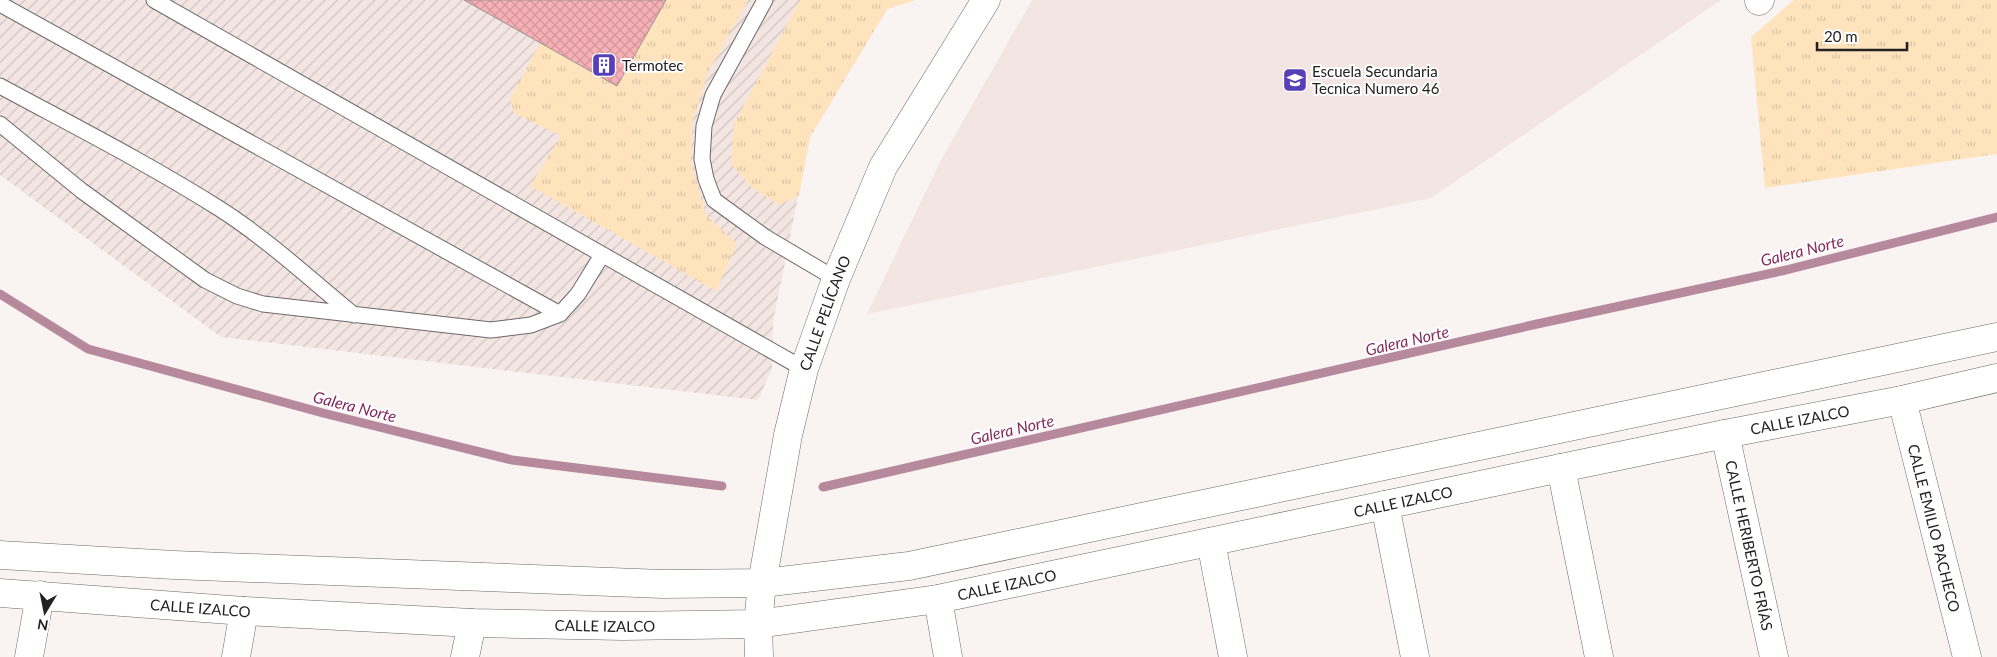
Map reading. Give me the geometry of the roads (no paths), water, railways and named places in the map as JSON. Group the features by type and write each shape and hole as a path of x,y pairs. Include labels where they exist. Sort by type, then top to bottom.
{"main road":[{"name":"CALLE PELÍCANO","path":"759,657 758,624 762,583 788,435 804,369 836,279 883,167 986,0"},
{"path":"0,555 174,565 663,584 762,583 909,566 1997,337"},
{"name":"CALLE IZALCO","path":"0,593 244,611 472,623 624,626 758,624 938,600 1561,468 1902,400 1997,378"},
{"name":"CALLE EMILIO PACHECO","path":"1902,400 1968,657"},
{"name":"CALLE HERIBERTO FRÍAS","path":"1725,434 1774,657"},
{"path":"1561,468 1599,657"},
{"path":"1385,505 1415,657"},
{"path":"1210,542 1234,657"},
{"path":"29,657 40,595"},
{"path":"938,600 948,657"},
{"path":"236,657 244,611"},
{"path":"465,657 472,623"}],"lane":[{"path":"154,0 804,369"},
{"path":"765,0 713,95 704,126 702,159 706,180 714,200 765,237 836,279"},
{"path":"0,4 560,314"},
{"path":"0,86 114,147 220,209 280,254 354,315"},
{"path":"0,124 82,191 205,280 237,296 263,304 491,330 531,325 560,314 578,294 602,255"}],"waterway":[{"name":"Galera Norte","path":"823,487 1537,324 1786,270 1997,217"},
{"name":"Galera Norte","path":"0,294 88,349 323,413 512,460 722,486"}],"place":[{"name":"Termotec","path":"604,65"},
{"name":"Escuela Secundaria Tecnica Numero 46","path":"1295,80"}]}
